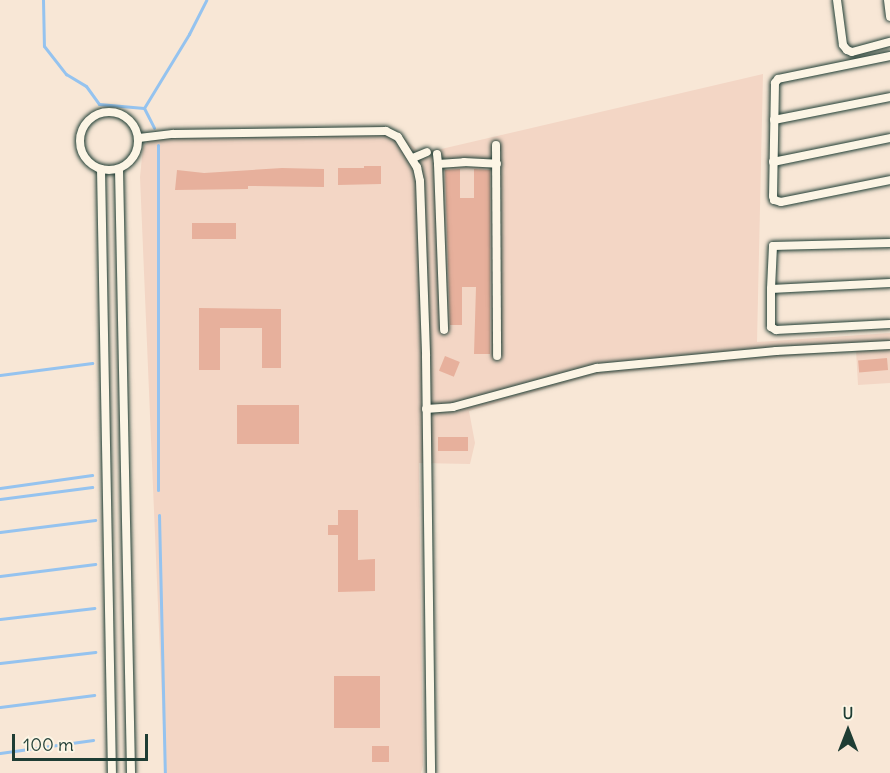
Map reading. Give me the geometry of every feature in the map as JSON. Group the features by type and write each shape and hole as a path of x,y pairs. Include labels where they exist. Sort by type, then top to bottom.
{"street":[{"path":"837,0 843,45 852,52 890,42"},
{"path":"888,0 890,17"},
{"path":"890,56 778,79 775,83 772,196 774,200 781,202 890,180"},
{"path":"774,120 890,97"},
{"path":"113,112 131,121 139,138 134,157 119,169 101,169 86,158 80,140 87,122 94,116 113,112"},
{"path":"139,138 173,134 386,131 398,136 413,158 420,181 431,773"},
{"path":"773,162 890,138"},
{"path":"496,145 497,356"},
{"path":"413,158 427,152"},
{"path":"437,154 444,330"},
{"path":"438,164 472,162 497,164"},
{"path":"101,169 112,773"},
{"path":"119,169 131,773"},
{"path":"890,243 773,246 771,327 777,330 890,324"},
{"path":"771,289 890,282"},
{"path":"426,409 453,407 597,368 776,351 890,345"}],"shaded area":[{"path":"763,74 757,342 890,333 890,383 858,385 856,350 594,375 469,411 475,443 470,464 419,463 423,765 421,773 165,773 140,177 143,147 156,131 379,126 399,133 417,150 437,150"}],"building":[{"path":"364,166 381,166 381,184 338,185 338,168 364,168"},
{"path":"282,168 324,169 324,187 248,186 248,189 175,190 177,170 204,173"},
{"path":"460,169 460,198 474,198 474,169 490,170 490,354 474,354 476,287 462,287 462,325 450,325 445,170"},
{"path":"192,223 236,223 236,239 192,239"},
{"path":"199,308 281,309 281,368 262,368 262,328 220,328 220,370 199,370"},
{"path":"445,356 460,362 454,377 439,371"},
{"path":"887,358 888,370 859,372 858,361"},
{"path":"237,405 299,405 299,444 237,444"},
{"path":"438,437 468,437 468,451 438,451"},
{"path":"338,510 358,510 358,560 375,559 375,591 338,592 338,535 328,535 328,525 338,525"},
{"path":"334,676 380,676 380,728 334,728"},
{"path":"372,746 389,746 389,762 372,762"}],"waterway":[{"path":"43,0 44,46 66,74 86,86 99,104 144,108 189,34 206,0"},
{"path":"144,108 154,128"},
{"path":"158,145 158,490"},
{"path":"0,375 92,363"},
{"path":"0,488 92,475"},
{"path":"0,499 92,487"},
{"path":"159,515 165,773"},
{"path":"0,532 95,520"},
{"path":"0,576 95,564"},
{"path":"0,619 94,608"},
{"path":"0,663 95,652"},
{"path":"0,707 94,695"},
{"path":"0,753 93,740"}]}
